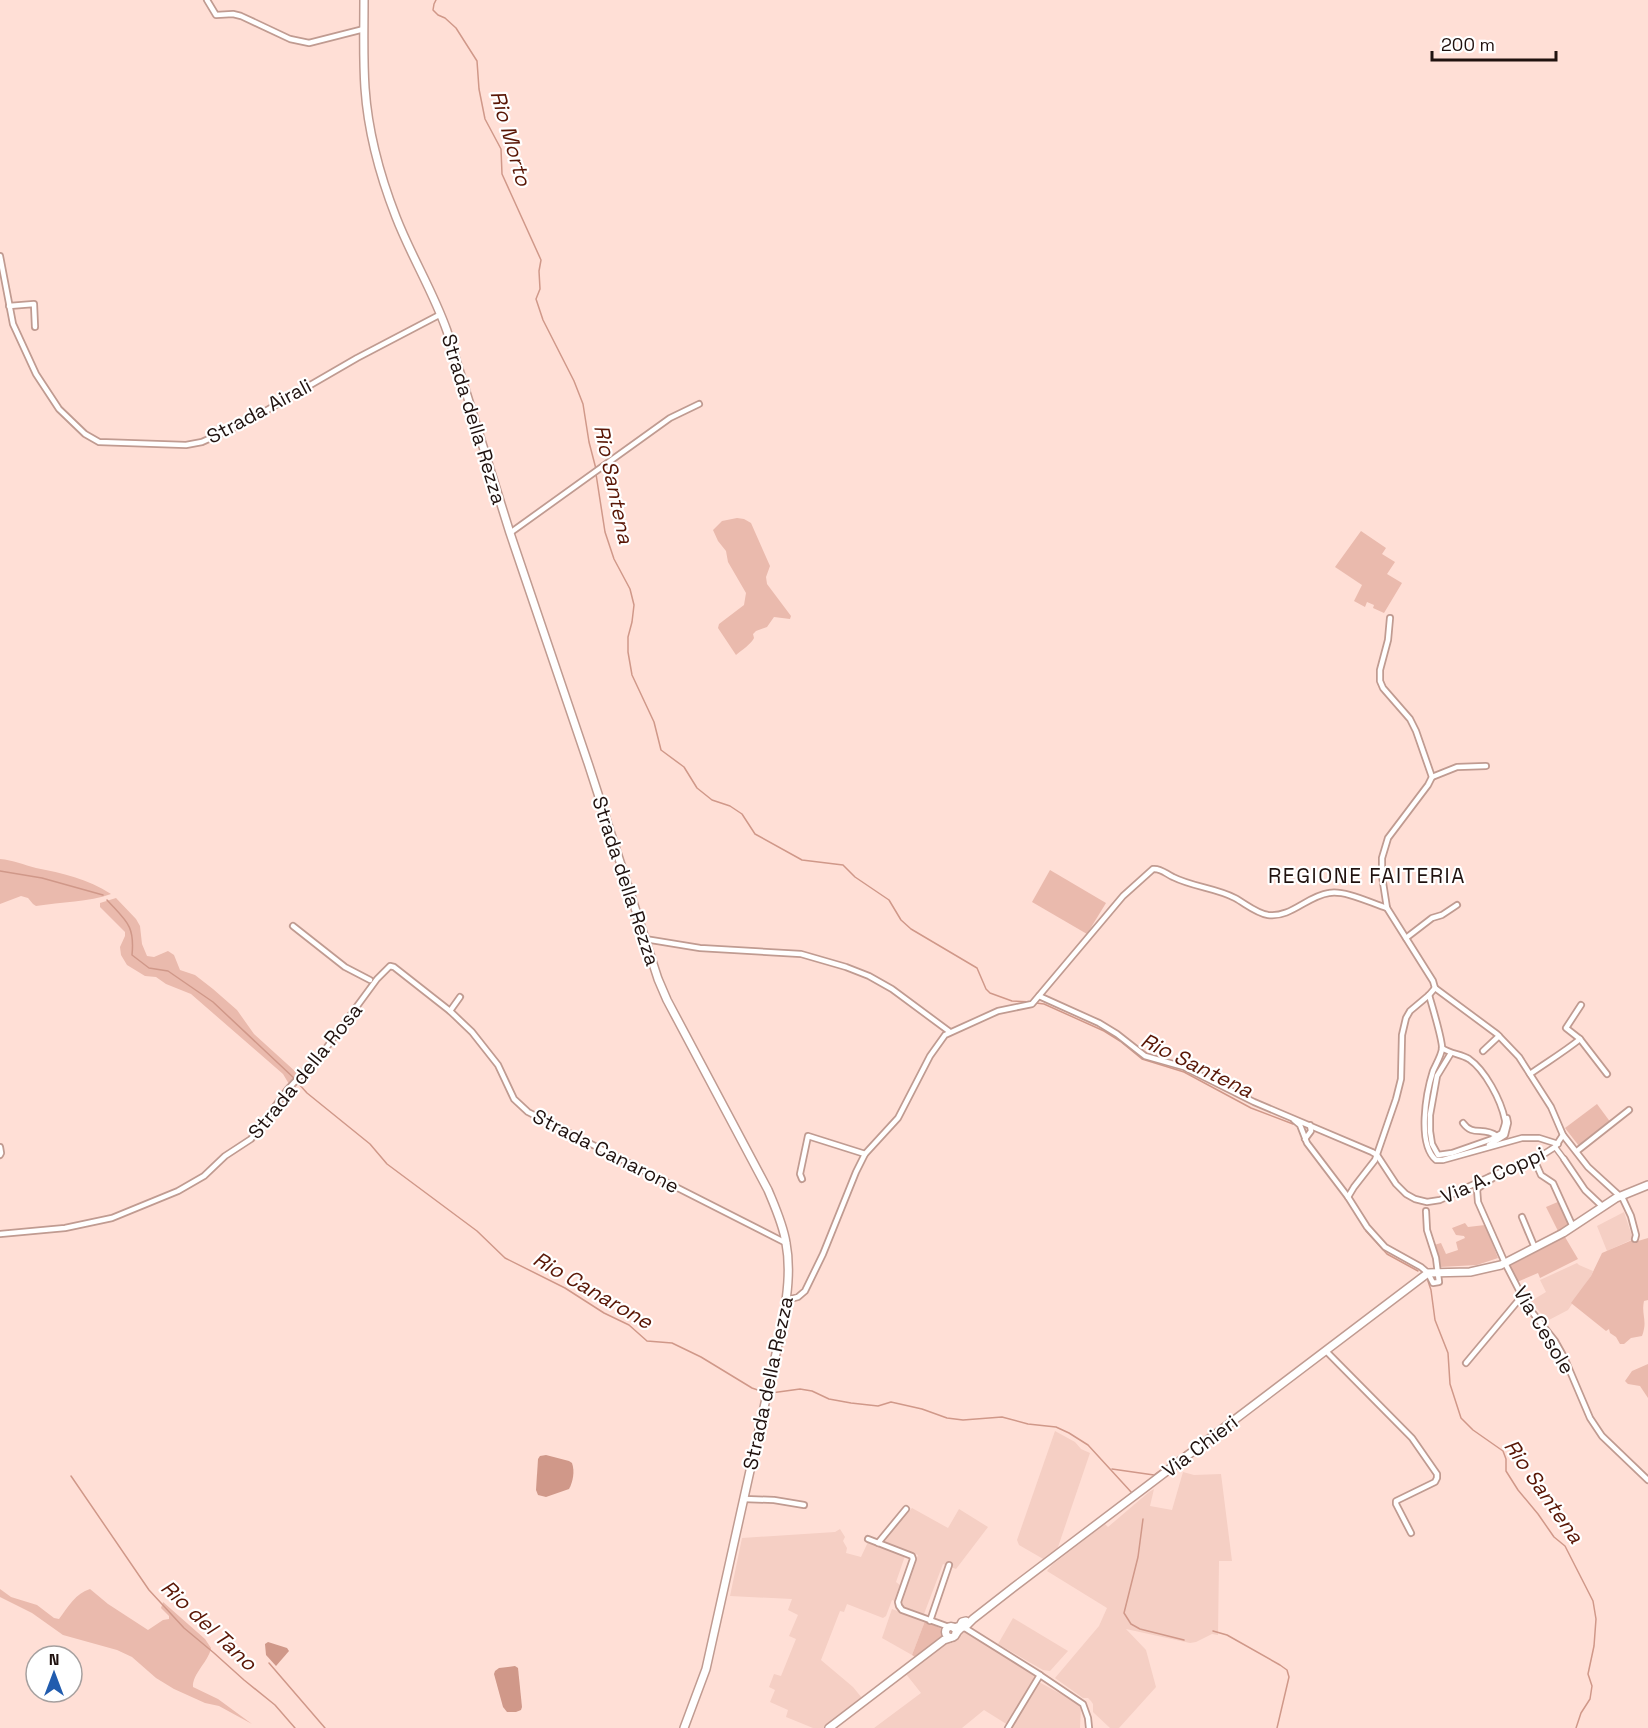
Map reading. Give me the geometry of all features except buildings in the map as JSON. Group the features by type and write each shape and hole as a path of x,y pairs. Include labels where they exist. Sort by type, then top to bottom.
{"main road":[{"name":"Strada della Rezza","path":"364,0 365,90 377,162 397,220 441,314 510,533 658,979 768,1190 786,1243 787,1300 706,1669 684,1728"},
{"path":"1428,1273 1481,1270 1505,1263 1573,1227 1621,1195 1648,1185"},
{"name":"Via Chieri","path":"829,1728 948,1632 967,1625 1428,1273"}],"street":[{"path":"207,0 216,15 241,16 270,31 297,41 318,42 364,29"},
{"name":"Strada Airali","path":"0,256 15,328 36,374 59,409 92,439 107,443 186,445 202,442 248,421 357,358 441,314"},
{"path":"9,306 34,304 35,327"},
{"path":"510,533 670,418 699,404"},
{"path":"1390,618 1380,681 1383,688 1410,719 1432,777"},
{"path":"1486,766 1457,767 1432,777 1388,838 1382,858 1387,908 1433,981 1435,988 1499,1036 1520,1057 1551,1107 1563,1135 1588,1167 1621,1195 1631,1216 1635,1239"},
{"path":"787,1300 798,1297 805,1291 865,1154 898,1118 930,1056 945,1035 1005,1008 1025,1007 1034,1003 1123,896 1155,868 1181,881 1234,897 1267,915 1282,914 1332,892 1342,893 1387,908"},
{"path":"1406,938 1432,918 1442,915 1457,905"},
{"path":"293,926 345,967 371,983"},
{"path":"645,939 700,948 801,954 846,967 892,989 950,1032"},
{"name":"Strada Canarone","path":"371,983 390,966 394,967 450,1011 472,1032 498,1065 514,1099 528,1112 786,1243"},
{"name":"Strada della Rosa","path":"0,1234 65,1228 112,1218 178,1191 204,1176 225,1156 251,1139 296,1081 329,1044 371,983"},
{"path":"1348,1197 1377,1155 1399,1087 1404,1025 1410,1011 1435,988"},
{"path":"1429,995 1442,1048 1433,1072 1427,1099 1426,1146 1432,1157 1436,1160 1443,1160 1511,1140 1532,1138 1556,1145 1585,1190 1603,1207"},
{"path":"1040,996 1099,1023 1145,1056 1184,1067 1254,1102 1377,1155"},
{"path":"450,1011 460,997"},
{"path":"1581,1005 1566,1028 1580,1039 1607,1074"},
{"path":"1483,1052 1499,1036"},
{"path":"1530,1074 1580,1039"},
{"path":"1442,1048 1467,1058 1485,1075 1505,1122 1502,1133 1497,1136 1445,1155 1437,1155 1432,1148 1430,1122 1435,1082 1451,1053"},
{"path":"1484,1148 1505,1135 1510,1122 1501,1101"},
{"path":"1576,1151 1629,1110"},
{"path":"1292,1118 1300,1125 1305,1139 1348,1197 1361,1220 1385,1247 1428,1273"},
{"path":"1463,1123 1468,1130 1490,1131 1497,1136"},
{"path":"1302,1132 1303,1127 1310,1125"},
{"path":"1305,1139 1311,1131 1310,1125"},
{"path":"1511,1140 1521,1134"},
{"path":"1556,1145 1563,1135"},
{"path":"802,1179 800,1174 808,1136 865,1154"},
{"name":"Via A. Coppi","path":"1377,1155 1390,1176 1406,1194 1427,1202 1440,1200 1514,1168 1551,1151 1556,1145"},
{"path":"0,1147 0,1155"},
{"path":"1534,1159 1541,1175 1553,1183 1573,1227"},
{"name":"Via Cesole","path":"1514,1168 1477,1189 1479,1202 1505,1263 1532,1312 1555,1341 1564,1357 1590,1418 1602,1436 1648,1480"},
{"path":"1426,1211 1429,1237 1433,1245 1438,1273"},
{"path":"1522,1217 1535,1248"},
{"path":"1466,1363 1522,1296"},
{"path":"1326,1351 1412,1438 1437,1474 1435,1482 1396,1501 1411,1533"},
{"path":"744,1499 774,1500 804,1505"},
{"path":"878,1543 906,1509"},
{"path":"868,1539 912,1556 913,1559 898,1602 899,1606 902,1610 930,1621 948,1632"},
{"path":"930,1621 950,1565"},
{"path":"967,1625 1083,1704 1089,1728"},
{"path":"1008,1728 1040,1675"}],"shaded area":[{"path":"737,518 751,523 770,566 766,577 767,584 791,616 790,619 774,617 767,627 753,634 753,640 736,655 718,628 719,624 744,605 746,593 713,530 722,521"},
{"path":"1361,531 1386,548 1382,554 1395,562 1387,574 1402,583 1384,613 1367,602 1365,607 1354,601 1362,585 1335,567"},
{"path":"0,859 75,877 111,894 36,906 28,898 21,896 0,904"},
{"path":"1050,870 1106,903 1087,934 1032,902"},
{"path":"116,898 140,926 142,944 147,956 154,957 168,951 174,955 180,970 195,975 237,1010 254,1034 297,1073 293,1082 289,1084 283,1074 191,994 166,984 156,977 145,976 127,965 121,955 120,947 125,932 100,907 100,903"},
{"path":"1597,1104 1611,1123 1579,1146 1565,1128"},
{"path":"1560,1201 1571,1224 1558,1231 1546,1207"},
{"path":"1624,1212 1633,1239 1607,1251 1597,1226"},
{"path":"1465,1223 1468,1227 1485,1225 1498,1258 1477,1265 1440,1267 1434,1245 1441,1243 1446,1254 1458,1250 1456,1242 1465,1238 1456,1235 1452,1228"},
{"path":"1565,1237 1578,1259 1540,1278 1538,1273 1517,1282 1509,1266"},
{"path":"1637,1238 1638,1241 1648,1238 1648,1300 1644,1301 1644,1331 1642,1336 1631,1338 1624,1344 1620,1344 1609,1329 1606,1331 1571,1303 1591,1276 1602,1253"},
{"path":"1577,1263 1593,1271 1591,1276 1568,1310 1547,1321 1531,1301 1546,1292 1540,1280"},
{"path":"1648,1364 1648,1398 1640,1386 1628,1384 1625,1381 1632,1371"},
{"path":"1055,1431 1090,1453 1057,1550 1045,1560 1019,1545 1017,1540"},
{"path":"546,1455 572,1463 573,1473 569,1489 546,1497 538,1495 536,1490 538,1459"},
{"path":"1183,1472 1194,1475 1221,1474 1232,1561 1219,1561 1218,1635 1212,1634 1190,1643 1126,1629 1146,1650 1156,1687 1119,1728 1110,1728 1093,1712 1093,1704 1088,1698 1083,1698 1055,1678 1099,1626 1107,1608 1047,1571 1105,1524 1108,1527 1154,1489 1150,1506 1172,1510"},
{"path":"912,1508 948,1528 959,1509 988,1527 956,1569 943,1564 924,1614 904,1607 901,1602 918,1555 884,1542"},
{"path":"840,1529 845,1537 843,1541 847,1548 846,1553 861,1557 868,1542 905,1556 896,1582 900,1585 895,1601 892,1600 886,1616 883,1618 847,1604 844,1612 840,1611 821,1660 853,1687 862,1698 824,1728 813,1728 786,1717 788,1710 770,1702 775,1690 769,1687 774,1674 781,1676 796,1639 789,1636 798,1615 788,1610 792,1599 730,1596 742,1538 835,1532"},
{"path":"0,1589 11,1597 37,1605 54,1618 59,1619 76,1597 90,1589 108,1604 148,1630 163,1620 169,1619 161,1608 163,1602 205,1639 211,1648 195,1677 193,1687 218,1699 252,1724 219,1706 205,1703 174,1689 156,1678 132,1657 117,1650 63,1635 32,1613 0,1597"},
{"path":"892,1609 925,1621 912,1655 882,1638"},
{"path":"1013,1618 1068,1651 1050,1671 1043,1670 998,1644"},
{"path":"925,1621 944,1630 941,1638 915,1657 912,1655"},
{"path":"964,1630 1034,1673 1035,1676 1008,1725 984,1710 962,1728 874,1728 921,1693 906,1674"},
{"path":"268,1642 287,1648 289,1651 276,1666 266,1655 265,1644"},
{"path":"515,1666 518,1668 522,1707 516,1712 507,1712 503,1707 494,1674 499,1668"},
{"path":"1039,1682 1081,1705 1080,1728 1012,1728"}],"waterway":[{"name":"Rio Morto","path":"436,0 433,10 456,28 477,61 479,89 485,119 501,149 502,174 541,260 540,289 536,299 543,320 583,404 596,469"},
{"name":"Rio Santena","path":"596,474 605,532 614,559 630,589 634,605 628,637 632,675 654,722 661,750 684,767 697,788 712,800 730,806 742,814 755,834 802,860 843,865 855,877 889,900 901,920 911,929 977,968 990,993 1012,1001 1032,1002"},
{"path":"0,871 42,878 103,895"},
{"path":"107,900 128,924 132,937 132,955 149,968 168,971 213,1002 295,1079"},
{"name":"Rio Santena","path":"1036,1003 1044,1004 1104,1031 1142,1059 1184,1072 1251,1108 1293,1124"},
{"name":"Rio Canarone","path":"298,1083 307,1093 370,1144 387,1164 477,1231 505,1258 565,1288 604,1313 629,1325 647,1341 672,1343 701,1357 752,1388 766,1393"},
{"name":"Rio Santena","path":"1366,1231 1387,1254 1418,1271"},
{"name":"Rio Santena","path":"1428,1281 1435,1320 1448,1353 1450,1384 1461,1418 1473,1430 1503,1451 1506,1471 1554,1537 1565,1546 1593,1601 1596,1619 1594,1646 1588,1674 1592,1686 1590,1699 1581,1713 1576,1728"},
{"name":"Rio Canarone","path":"771,1393 800,1389 812,1391 829,1399 851,1403 878,1406 891,1402 947,1418 963,1420 1002,1417 1028,1424 1056,1427 1088,1445 1132,1493"},
{"path":"1112,1469 1154,1475 1267,1391"},
{"name":"Rio del Tano","path":"71,1476 149,1590 184,1628 275,1705 295,1728"},
{"name":"Rio Canarone","path":"1143,1519 1138,1557 1124,1613 1131,1624 1140,1629 1184,1640"},
{"name":"Rio Canarone","path":"1213,1631 1227,1635 1287,1670 1289,1677 1277,1728"},
{"path":"269,1663 325,1728"}],"district":[{"name":"REGIONE FAITERIA","path":"1367,875"}]}
